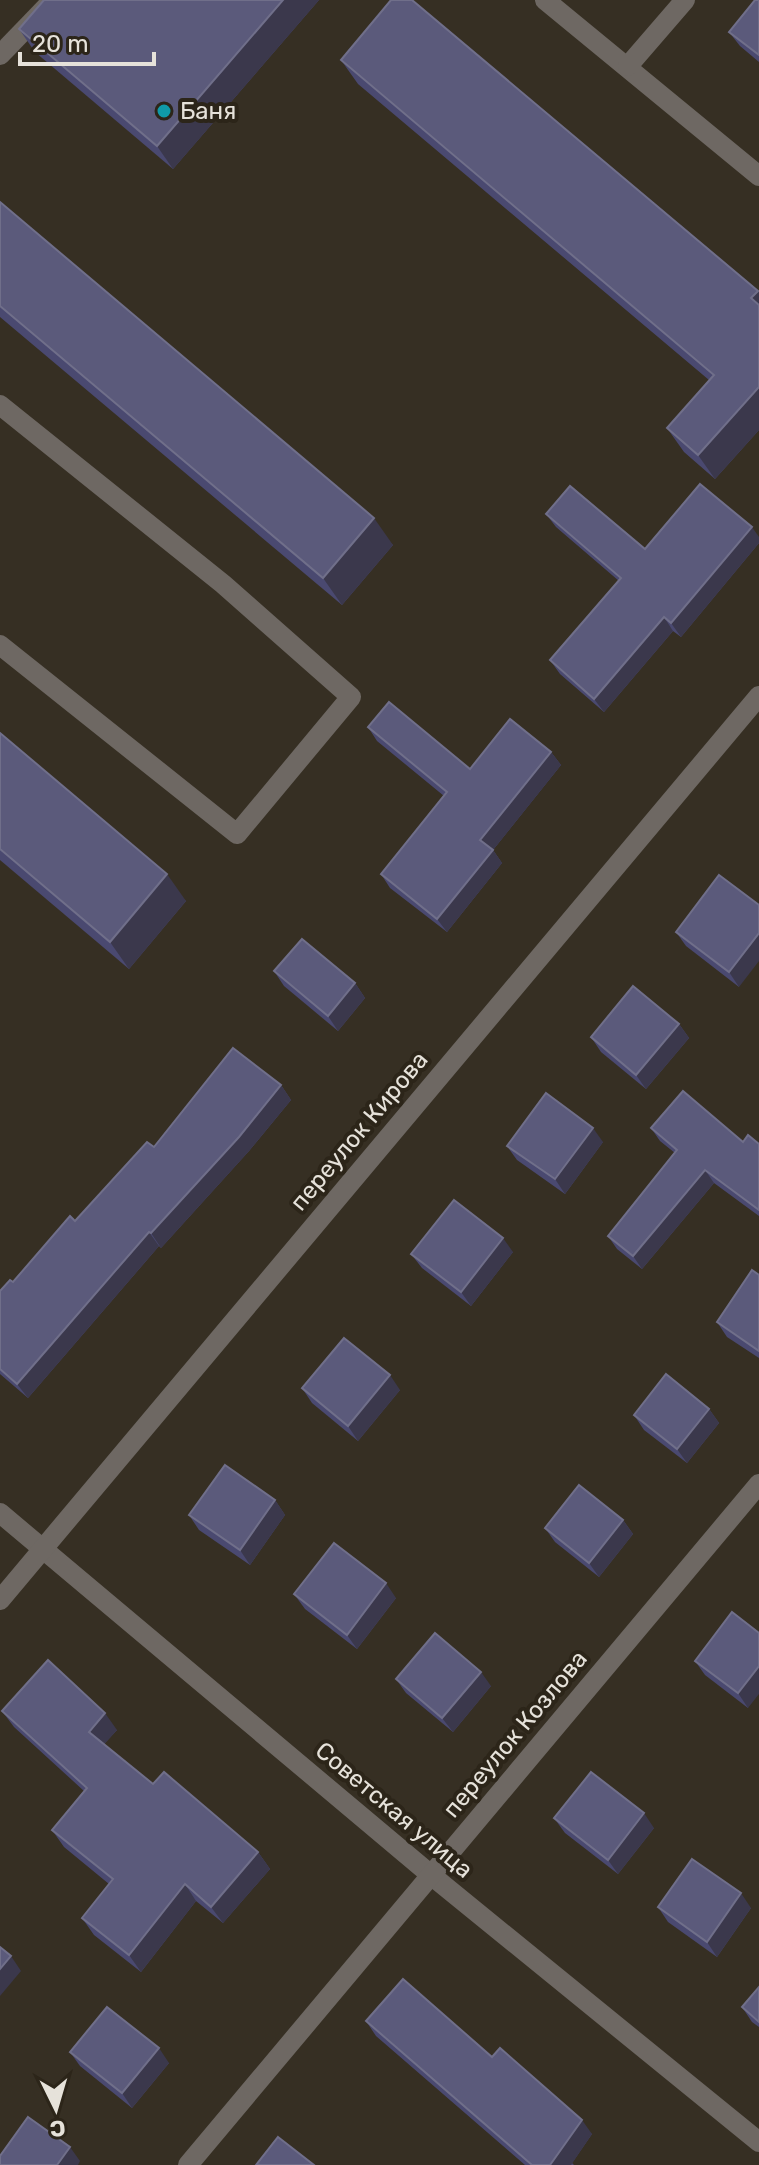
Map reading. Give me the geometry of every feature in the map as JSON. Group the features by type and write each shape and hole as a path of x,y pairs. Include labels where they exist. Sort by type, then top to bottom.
{"street":[{"path":"0,55 53,0"},
{"path":"545,0 759,176"},
{"path":"628,66 685,0"},
{"path":"0,405 223,584 351,697 237,834 0,645"},
{"name":"переулок Кирова","path":"0,1600 759,696"},
{"name":"переулок Козлова","path":"188,2165 759,1484"},
{"name":"Советская улица","path":"0,1513 431,1875 759,2142"}],"building":[{"name":"Баня","path":"44,0 283,0 157,146 19,29"},
{"path":"391,0 412,0 758,291 751,298 759,305 759,387 698,455 667,428 714,375 341,60"},
{"path":"755,0 759,0 759,55 729,32"},
{"path":"0,202 374,518 323,578 0,306"},
{"path":"700,484 752,527 671,623 664,617 594,699 550,660 621,578 546,514 570,486 645,549"},
{"path":"389,702 470,769 510,719 551,752 480,840 493,850 437,919 381,874 447,792 368,727"},
{"path":"0,733 167,874 110,942 0,849"},
{"path":"719,875 759,905 759,933 729,972 676,932"},
{"path":"302,939 355,983 328,1016 274,971"},
{"path":"633,986 679,1024 636,1075 591,1037"},
{"path":"233,1048 281,1085 239,1137 149,1232 17,1384 0,1369 0,1291 10,1280 13,1282 70,1216 75,1221 147,1142 154,1147"},
{"path":"683,1091 743,1142 748,1135 759,1144 759,1210 705,1170 633,1256 608,1236 677,1150 651,1128"},
{"path":"546,1093 593,1128 555,1179 507,1146"},
{"path":"454,1200 503,1238 461,1292 411,1254"},
{"path":"752,1270 759,1275 759,1351 717,1322"},
{"path":"344,1338 390,1375 348,1426 302,1388"},
{"path":"666,1374 709,1409 677,1449 634,1415"},
{"path":"225,1465 275,1500 240,1550 189,1515"},
{"path":"579,1485 623,1520 589,1563 545,1528"},
{"path":"334,1543 386,1583 347,1635 294,1594"},
{"path":"732,1612 759,1633 759,1666 738,1693 695,1661"},
{"path":"435,1633 481,1672 442,1718 396,1679"},
{"path":"48,1660 105,1713 89,1732 153,1784 164,1772 258,1852 211,1907 185,1884 129,1955 82,1918 113,1879 52,1830 87,1788 2,1711"},
{"path":"591,1772 644,1813 608,1860 554,1818"},
{"path":"692,1859 741,1893 707,1942 658,1907"},
{"path":"0,1947 11,1956 0,1969"},
{"path":"403,1979 492,2057 500,2048 582,2120 550,2165 532,2165 366,2021"},
{"path":"759,1987 759,2022 742,2007"},
{"path":"107,2007 159,2048 122,2093 70,2052"},
{"path":"28,2117 70,2147 57,2165 0,2165 0,2156"},
{"path":"278,2137 314,2165 256,2165"}],"place":[{"name":"Баня","path":"164,111"}]}
